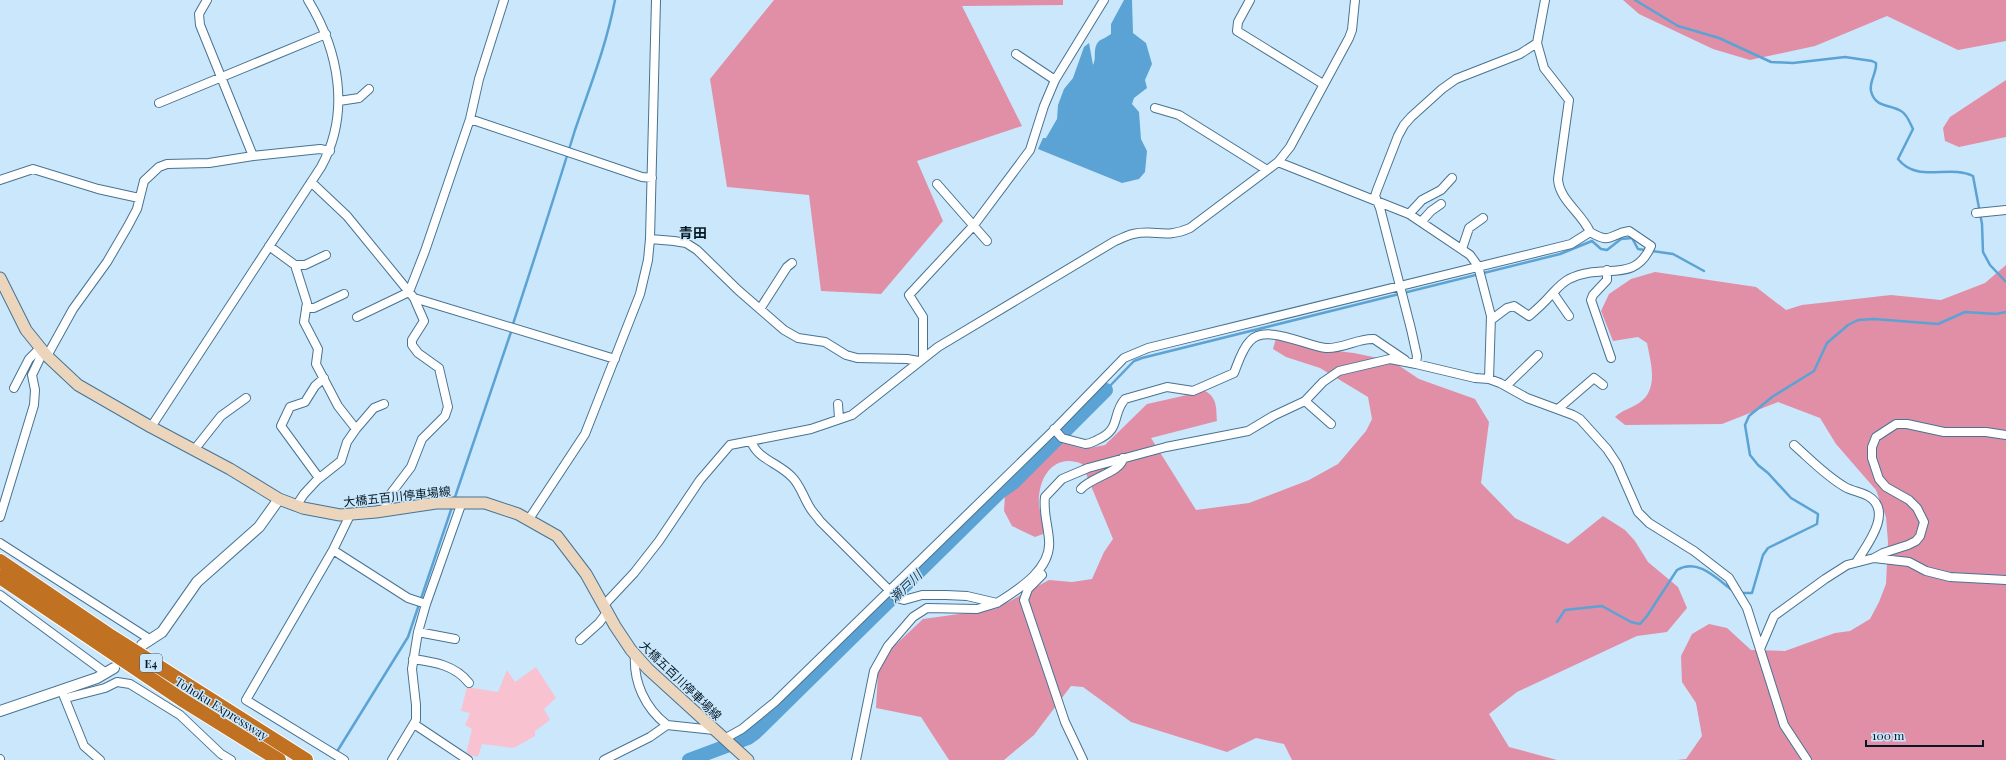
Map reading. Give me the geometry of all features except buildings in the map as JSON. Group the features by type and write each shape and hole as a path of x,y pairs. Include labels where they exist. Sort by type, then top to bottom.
{"highway":[{"name":"Tohoku Expressway","path":"0,561 118,641 306,760"},
{"name":"Tohoku Expressway","path":"0,577 181,699 279,760"}],"main road":[{"name":"大橋五百川停車場線","path":"0,278 26,330 43,352 78,385 279,499 296,506 328,514 350,515 456,502 486,503 529,519 557,536 586,574 615,626 635,654 648,669 748,760"}],"street":[{"path":"207,0 201,9 199,21 253,156"},
{"path":"151,427 270,246 330,151 333,143 339,101 338,80 322,23 308,0"},
{"path":"411,295 470,119 479,79 504,0"},
{"path":"529,519 585,434 640,294 647,265 650,239 656,0"},
{"path":"921,360 923,317 910,295 974,225 1030,150 1044,106 1055,80 1104,0"},
{"path":"1250,0 1238,22 1237,31 1323,84"},
{"path":"580,640 599,623 606,608 659,541 686,499 730,445 811,429 839,418 852,415 938,347 1115,241 1133,234 1155,232 1173,235 1190,228 1278,162 1290,146 1349,38 1352,30 1355,0"},
{"path":"1491,320 1507,308 1514,306 1529,316 1553,293 1557,287 1568,279 1584,272 1625,270 1633,268 1640,263 1649,252 1651,246 1629,231 1623,232 1611,239 1604,239 1590,232 1587,225 1560,191 1559,186 1569,100 1544,68 1537,43 1546,0"},
{"path":"159,103 326,34"},
{"path":"1416,364 1417,356 1380,208 1376,201 1377,190 1394,145 1404,125 1442,89 1456,79 1520,54 1537,43"},
{"path":"1016,54 1055,80"},
{"path":"339,101 359,98 369,89"},
{"path":"1155,108 1169,114 1179,115 1267,170"},
{"path":"470,119 642,177 652,178"},
{"path":"0,517 34,405 35,390 32,375 43,352 117,246 137,209 144,181 162,165 209,163 253,156 320,149 330,151"},
{"path":"1278,162 1409,214 1470,255 1480,272 1491,320 1489,379"},
{"path":"0,180 33,169 98,190 139,198"},
{"path":"1409,214 1422,200 1441,190 1452,178"},
{"path":"311,182 344,212 411,295 424,321 412,340 412,345 418,353 439,368 448,407 444,416 422,439 411,467 389,496 384,511"},
{"path":"937,184 988,241"},
{"path":"1422,222 1431,211 1441,204"},
{"path":"1978,213 2006,210"},
{"path":"1462,249 1469,228 1483,218"},
{"path":"728,743 893,594 1124,358 1136,352 1480,272 1571,244 1590,232"},
{"path":"650,239 686,244 697,250 738,290 784,330 798,338 825,342 846,355 857,358 921,360"},
{"path":"270,246 295,264 305,265 326,256"},
{"path":"760,308 787,267 792,263"},
{"path":"295,264 305,297 306,308 304,322 318,349 316,364 338,406 356,429"},
{"path":"1607,270 1607,280 1593,295 1591,300 1611,358"},
{"path":"1553,293 1569,316"},
{"path":"306,308 314,308 344,294"},
{"path":"357,317 411,295 614,359"},
{"path":"1054,430 1062,438 1085,444 1089,444 1107,436 1113,429 1122,402 1125,399 1167,387 1193,391 1213,381 1231,376 1234,373 1249,342 1259,336 1284,336 1324,348 1337,347 1374,339 1408,362"},
{"path":"14,388 29,359 43,352"},
{"path":"1506,386 1538,355"},
{"path":"856,760 874,671 888,646 913,617 927,608 978,609 997,602 1013,593 1039,570 1046,560 1050,541 1044,511 1045,497 1062,479 1071,474 1123,458 1166,447 1248,431 1273,416 1305,400 1323,382 1339,371 1390,359 1470,377 1489,379 1506,386 1527,398 1580,419 1607,449 1618,464 1638,512 1667,535 1694,551 1729,578 1747,608 1784,725 1807,760"},
{"path":"319,478 281,426 290,407 305,402 315,386 324,378"},
{"path":"1558,409 1594,378 1603,385"},
{"path":"194,450 220,416 246,398"},
{"path":"1305,400 1331,424"},
{"path":"296,506 304,494 319,478 341,461 347,442 374,408 384,404"},
{"path":"838,404 839,418"},
{"path":"1874,558 1883,553 1916,541 1923,530 1924,522 1913,503 1886,487 1879,479 1872,458 1872,447 1876,437 1889,428 1902,424 1944,432 1986,432 2006,435"},
{"path":"751,441 757,453 780,466 791,476 800,487 809,507 820,521 893,594 904,600 922,595 946,595 967,596 997,602"},
{"path":"1794,445 1829,476 1846,487 1868,496 1876,504 1879,521 1857,561"},
{"path":"1081,489 1093,479 1123,464 1123,458"},
{"path":"0,543 147,643 162,632 197,582 259,527 279,499"},
{"path":"392,760 414,724 417,712 412,680 413,659 422,603 456,502"},
{"path":"344,760 246,700 333,550 350,515"},
{"path":"333,550 422,603"},
{"path":"1760,649 1774,616 1825,579 1847,565 1857,561 1874,558 1897,559 1909,562 1926,571 1950,577 2006,580"},
{"path":"1039,570 1042,575 1028,589 1024,600 1065,722 1083,760"},
{"path":"0,595 110,670 97,678 63,694"},
{"path":"418,632 455,639"},
{"path":"635,654 634,666 644,698 652,711 667,725 714,730"},
{"path":"413,659 436,663 458,671 469,683"},
{"path":"0,712 63,694 104,688 122,681 130,684 180,715 221,754 231,760"},
{"path":"63,694 84,746 100,760"},
{"path":"414,724 468,760"},
{"path":"604,760 643,741 667,725"}],"shaded area":[{"path":"774,0 1063,0 1063,5 962,6 1022,126 917,161 943,221 881,294 821,291 809,195 727,187 710,79"},
{"path":"1623,0 2006,0 2006,41 1958,50 1887,16 1815,46 1750,60 1713,49 1639,14"},
{"path":"2006,80 2006,137 1959,147 1945,141 1943,128 1950,117"},
{"path":"2006,265 2006,760 1677,760 1686,759 1702,736 1696,703 1682,682 1681,656 1692,634 1709,624 1727,628 1751,650 1785,651 1835,633 1850,631 1870,619 1886,584 1888,542 1886,517 1876,490 1836,444 1820,418 1778,402 1722,424 1625,425 1615,417 1639,403 1645,397 1649,391 1651,383 1652,368 1647,343 1638,337 1613,341 1601,311 1609,294 1631,279 1655,272 1756,287 1786,310 1802,305 1891,295 1941,300 1985,283"},
{"path":"1276,338 1319,349 1354,353 1392,361 1419,379 1475,399 1489,422 1481,483 1515,518 1568,544 1603,516 1625,530 1635,541 1648,562 1678,587 1687,608 1667,632 1637,636 1517,692 1489,714 1509,747 1557,760 1292,760 1284,744 1256,738 1227,752 1131,722 1083,687 1071,686 1034,735 1004,760 949,760 921,717 876,708 878,673 883,662 891,649 923,619 995,609 1049,580 1072,582 1092,579 1104,552 1113,539 1082,464 1072,461 1063,462 1055,465 1049,470 1044,478 1039,496 1039,506 1045,530 1043,534 1035,537 1012,526 1004,511 1005,494 1059,442 1084,449 1105,445 1147,404 1205,391 1212,397 1216,404 1217,421 1151,438 1196,510 1249,503 1309,480 1338,464 1366,431 1372,419 1368,397 1320,368 1286,357 1273,349"},
{"path":"536,667 556,698 544,709 550,720 535,731 535,736 514,748 482,744 478,757 466,754 472,729 465,725 470,713 461,711 467,687 498,692 507,670 515,682"}],"water":[{"path":"1124,0 1132,0 1133,33 1146,43 1152,64 1145,80 1147,88 1134,98 1132,104 1139,112 1141,139 1147,151 1145,172 1139,179 1122,183 1038,149 1043,138 1046,138 1057,119 1058,105 1064,89 1073,78 1084,47 1089,43 1093,65 1097,44 1099,41 1111,34 1111,24"}],"waterway":[{"path":"513,324 575,130 592,82 615,0"},
{"path":"1635,0 1678,26 1719,38 1771,62 1793,63 1845,57 1872,61 1876,63 1871,87 1873,96 1879,103 1903,112 1913,129 1898,159 1915,171 1954,172 1973,176 1982,224 1983,252 1990,265 2006,282"},
{"path":"1106,390 1134,361 1142,358 1560,254 1592,241 1601,249 1607,250 1621,239 1632,238 1638,249 1673,254 1704,271"},
{"path":"1743,593 1752,593 1763,555 1768,548 1817,524 1818,514 1791,498 1750,455 1745,425 1749,416 1772,397 1814,371 1827,343 1848,325 1858,320 1874,319 1938,324 1965,312 1996,314 2006,312"},
{"path":"454,500 511,332"},
{"name":"瀬戸川","path":"689,760 748,738 755,733 1000,492 1013,483 1106,390"},
{"path":"338,750 408,637 452,507"},
{"path":"1557,622 1565,610 1602,606 1631,622 1640,624 1647,616 1677,570 1685,567 1692,566 1706,571 1732,590"}],"district":[{"name":"青田","path":"693,232"}]}
